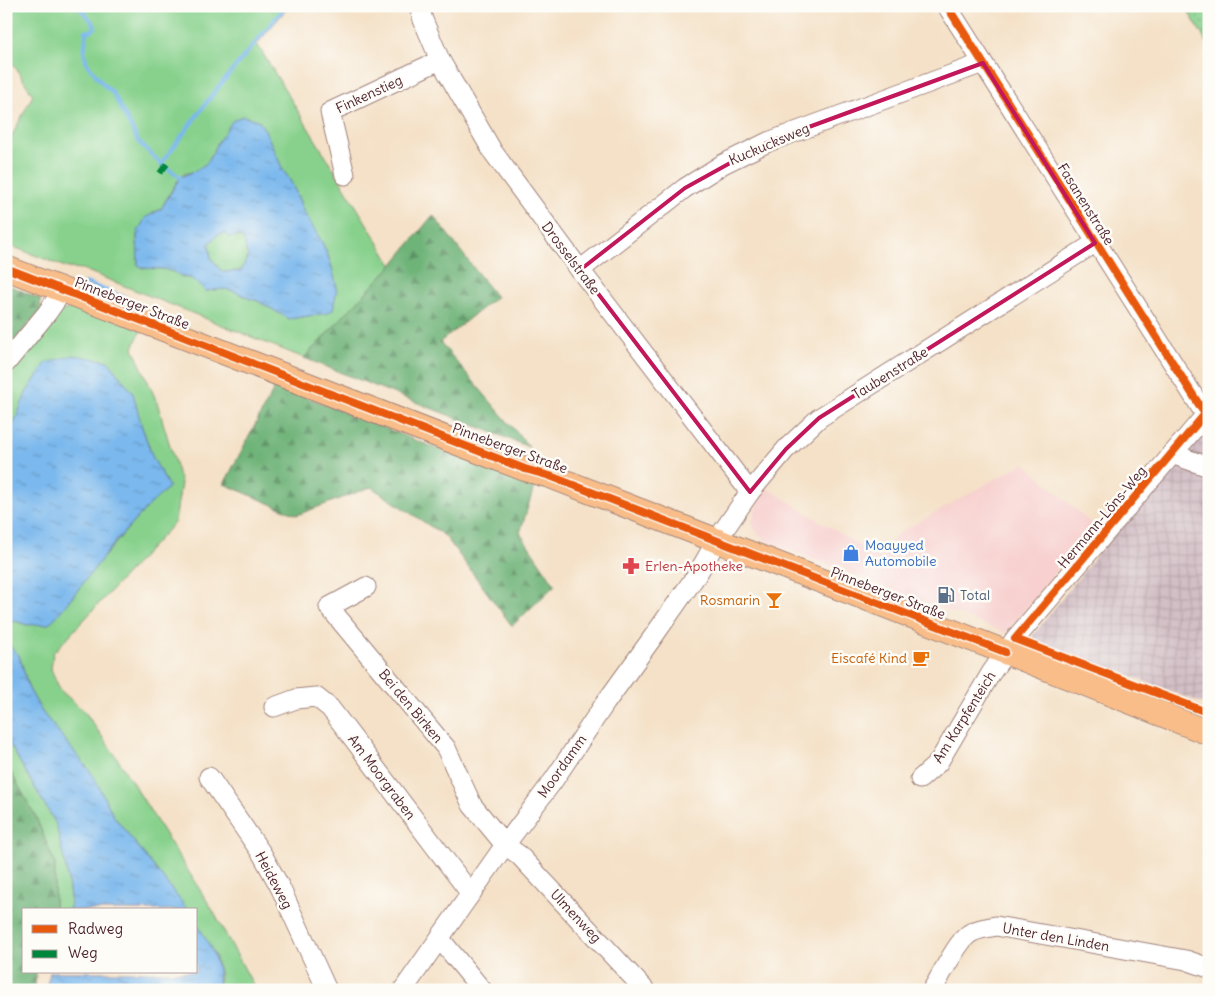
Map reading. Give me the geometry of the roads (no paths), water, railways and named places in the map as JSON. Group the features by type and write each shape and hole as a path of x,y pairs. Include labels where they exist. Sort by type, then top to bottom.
{"main road":[{"name":"Pinneberger Straße","path":"6,268 525,469 550,476 717,540 1209,733"}],"street":[{"name":"Drosselstraße","path":"420,6 423,20 440,60 493,152 580,270 750,492"},
{"name":"Fasanenstraße","path":"947,6 1095,243 1207,413"},
{"name":"Finkenstieg","path":"346,175 330,112 440,60"},
{"name":"Kuckucksweg","path":"580,270 685,188 723,164 768,142 983,63"},
{"name":"Taubenstraße","path":"717,540 750,492 786,448 819,418 1095,243"},
{"path":"6,363 47,313 59,288"},
{"name":"Hermann-Löns-Weg","path":"1005,652 1207,413"},
{"path":"1172,454 1209,467"},
{"name":"Moordamm","path":"403,990 676,605 698,573 717,540"},
{"name":"Bei den Birken","path":"366,588 329,607 446,748 472,805 505,845"},
{"name":"Am Karpfenteich","path":"920,780 938,763 1005,652"},
{"name":"Am Moorgraben","path":"274,707 296,699 316,698 330,708 471,894"},
{"name":"Heideweg","path":"209,777 262,854 280,887 326,990"},
{"name":"Ulmenweg","path":"505,845 519,855 645,990"},
{"name":"Unter den Linden","path":"932,990 961,943 969,934 982,928 996,926 1186,960 1209,968"},
{"path":"440,939 482,990"}],"water":[{"path":"243,116 258,120 290,180 303,211 322,242 331,264 337,288 333,310 328,313 289,319 258,301 234,291 225,289 206,291 192,279 174,272 164,269 142,268 138,265 137,234 145,218 161,209 180,177 195,171 207,163 233,120","holes":["225,233 228,237 238,236 244,240 248,256 241,271 222,272 211,258 209,244 217,235"]},
{"path":"74,355 108,361 133,393 153,458 169,487 118,539 49,624 27,625 15,621 6,625 6,458 10,433 26,393 46,363"},
{"path":"6,643 19,655 29,689 42,712 93,775 113,815 186,908 70,908 71,904 66,868 56,824 6,738"},
{"path":"198,926 214,954 218,971 217,990 46,990 50,974 198,974"}],"waterway":[{"path":"78,6 94,24 95,28 91,31 85,31 84,53 87,64 113,93 138,141 161,164 180,177 181,180"},
{"path":"161,164 215,91 286,6"},
{"path":"85,283 126,298"}],"place":[{"name":"Moayyed Automobile","path":"851,553"},
{"name":"Erlen-Apotheke","path":"631,566"},
{"name":"Total","path":"946,595"},
{"name":"Rosmarin","path":"774,600"},
{"name":"Eiscafé Kind","path":"921,658"}]}
